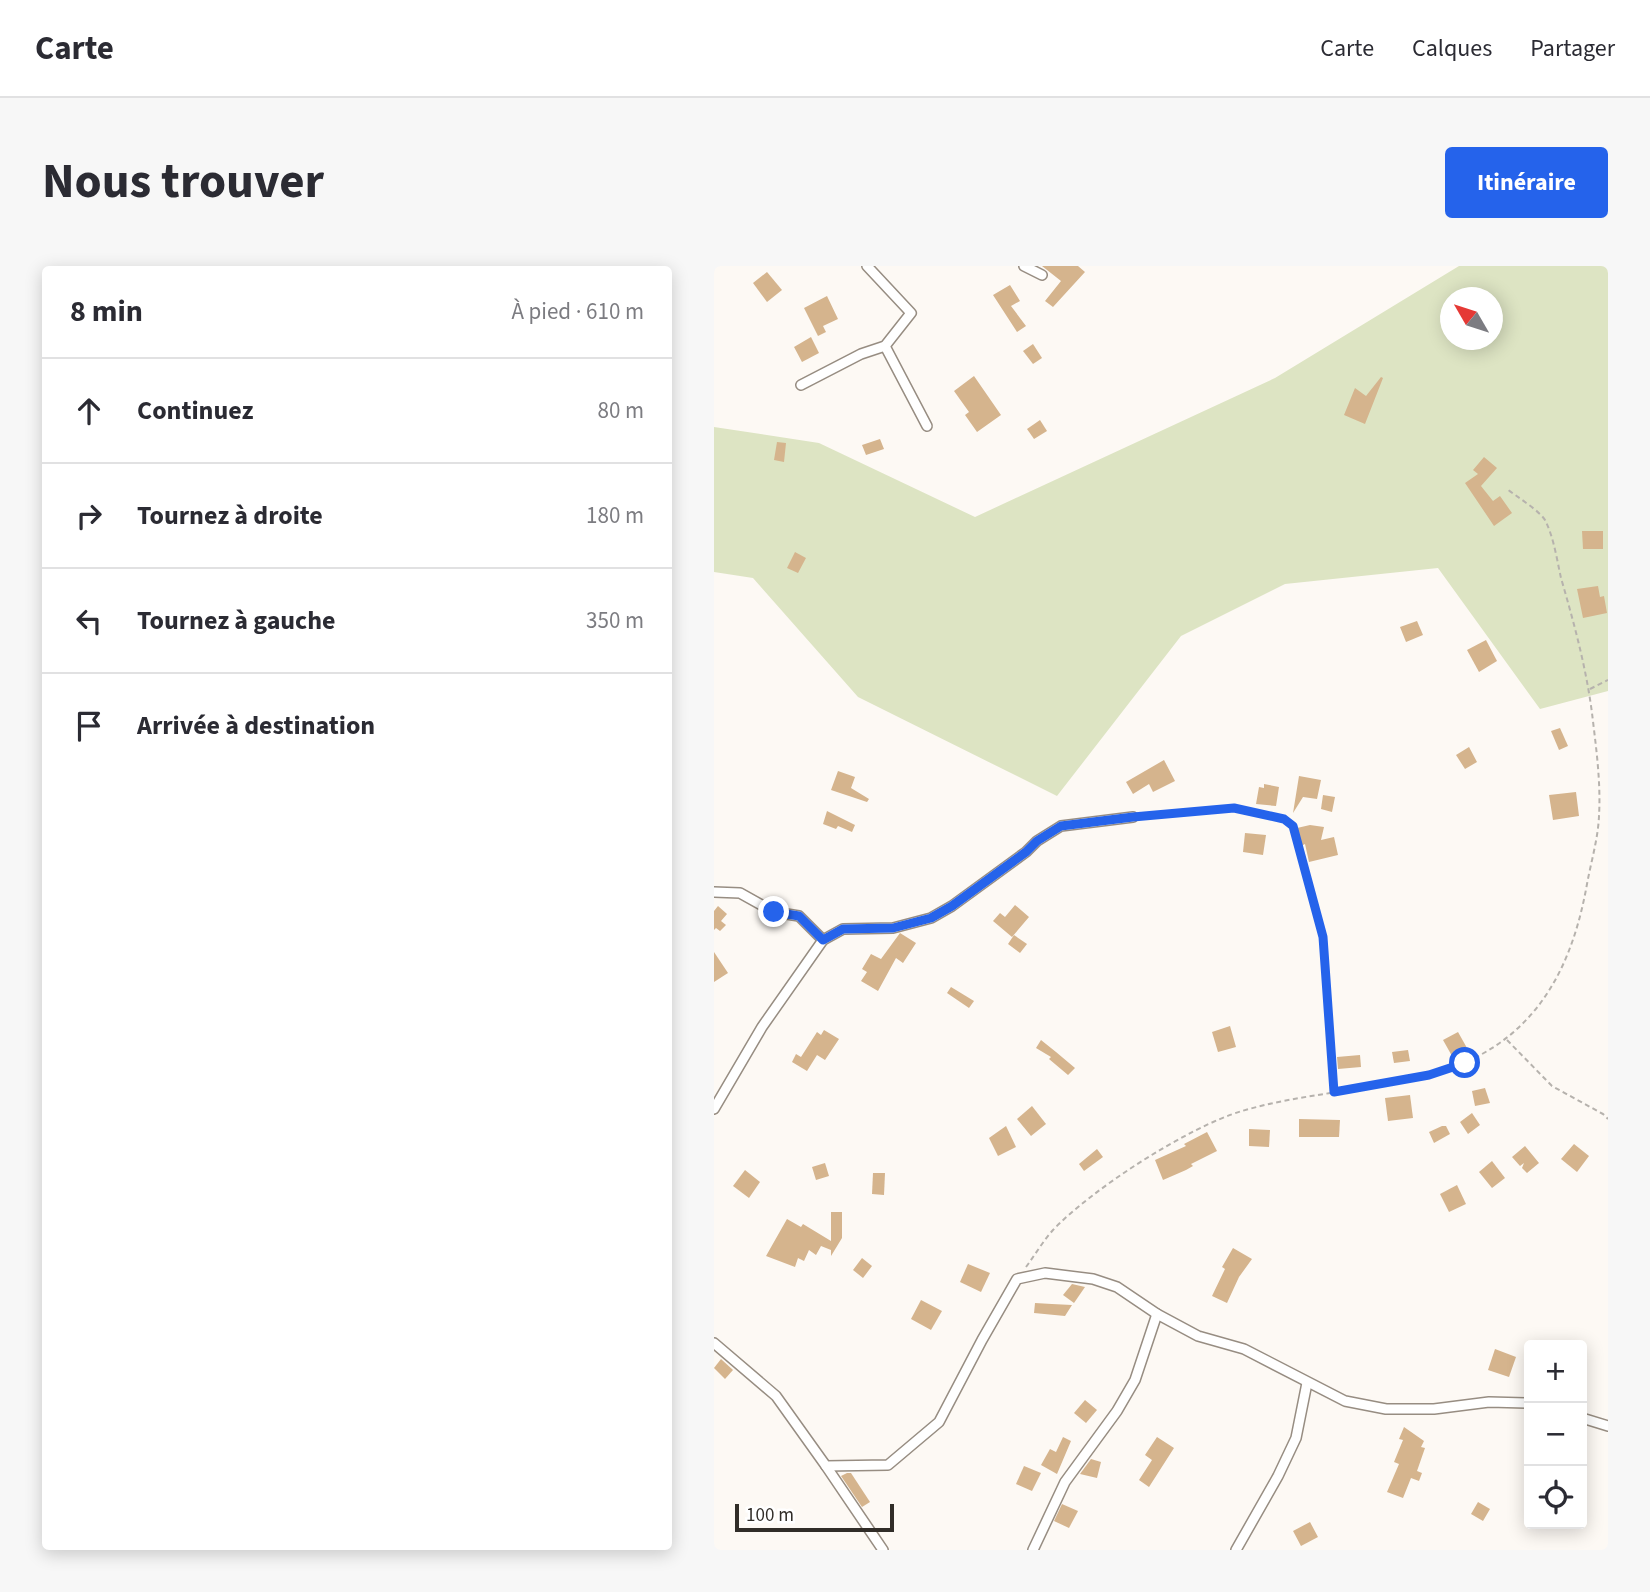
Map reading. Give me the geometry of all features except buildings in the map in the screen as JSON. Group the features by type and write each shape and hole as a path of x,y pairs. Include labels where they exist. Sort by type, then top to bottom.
{"street":[{"path":"802,385 861,354 885,346 911,313 867,266"},
{"path":"1024,266 1042,275"},
{"path":"885,346 927,426"},
{"path":"714,1109 762,1027 823,940 843,929 893,928 931,918 952,906 1037,841 1061,826 1133,817"},
{"path":"714,892 740,892 774,912 799,916 823,940"},
{"path":"826,1466 888,1465 939,1422 1017,1279 1045,1273 1093,1279 1117,1287 1157,1314 1198,1336 1244,1349 1345,1401 1387,1409 1434,1409 1489,1402 1524,1404"},
{"path":"1033,1550 1065,1482 1135,1380 1157,1314"},
{"path":"714,1343 776,1396 883,1550"},
{"path":"1236,1550 1279,1476 1296,1438 1307,1383"},
{"path":"1587,1420 1608,1426"}],"path":[{"path":"1017,1279 1052,1231 1087,1200 1183,1137 1241,1111 1429,1075 1465,1063 1517,1031 1541,1005 1557,981 1577,933 1584,907 1599,818 1600,792 1586,670 1546,520 1507,489"},
{"path":"1589,689 1608,680"},
{"path":"1133,817 1234,808 1284,819 1293,826 1323,937 1334,1092"},
{"path":"1506,1039 1552,1086 1608,1119"}],"green space":[{"path":"1459,266 1608,266 1608,691 1540,709 1438,568 1285,584 1181,636 1057,796 858,697 753,578 714,572 714,427 819,443 975,517 1275,378"}],"route":[{"path":"774,912 799,916 823,940 843,929 893,928 931,918 952,906 1037,841 1061,826 1234,808 1284,819 1293,826 1323,937 1334,1092 1429,1075 1465,1063"}]}
